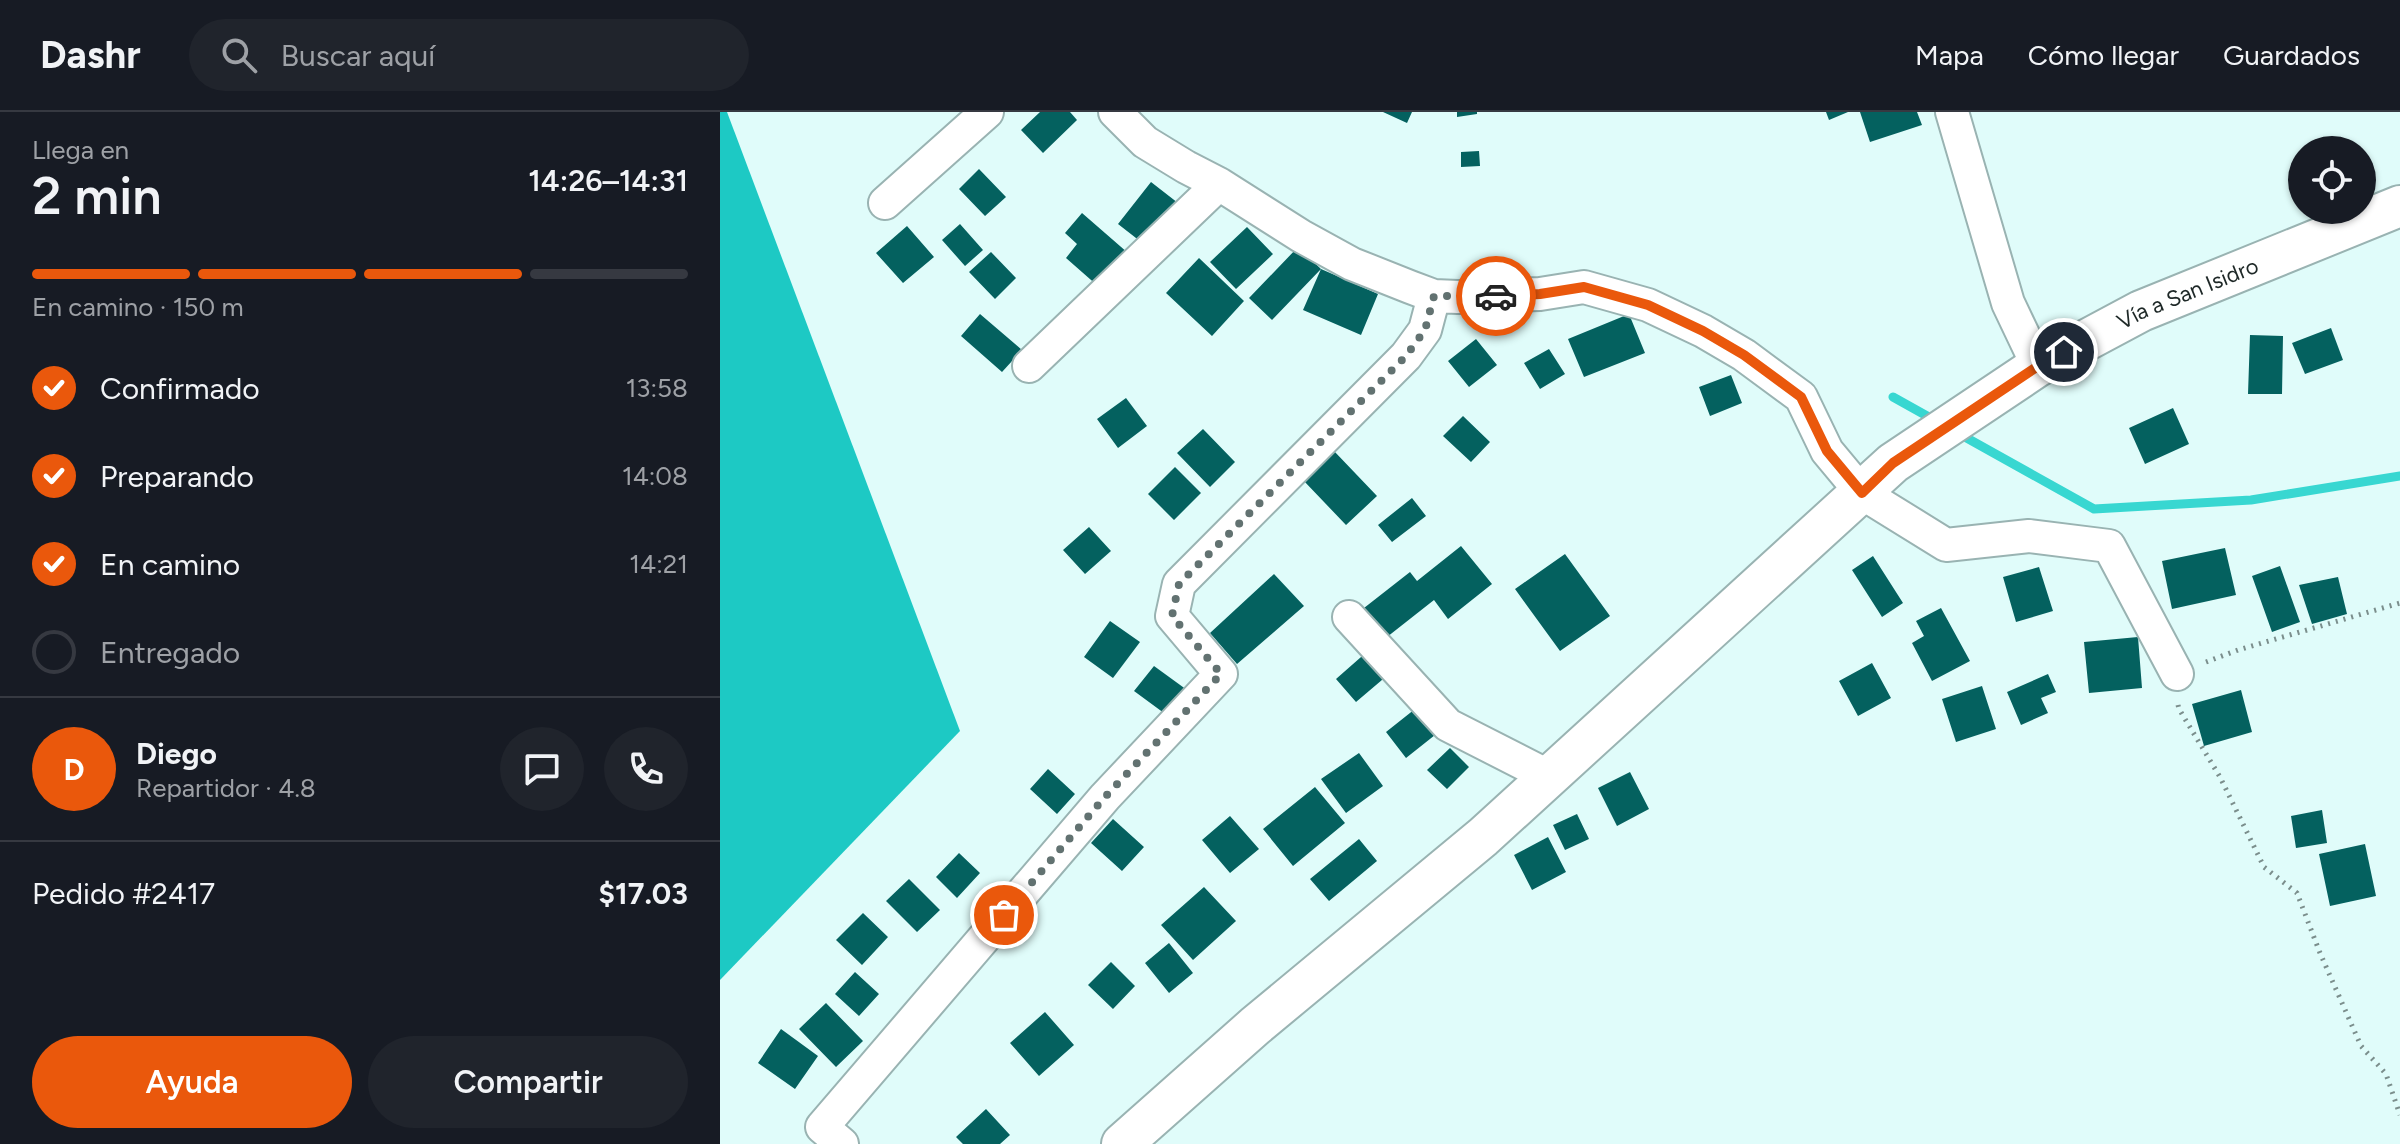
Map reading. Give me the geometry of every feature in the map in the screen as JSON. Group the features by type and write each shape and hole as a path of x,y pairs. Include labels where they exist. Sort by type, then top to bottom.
{"street":[{"path":"885,203 987,112"},
{"path":"1115,112 1145,142 1301,236 1352,264 1434,296 1540,294 1584,287 1648,305 1703,331 1744,355 1801,397 1827,451 1862,493 1946,545 2029,536 2109,546 2177,674"},
{"path":"1952,112 2008,303 2038,366"},
{"path":"1029,366 1219,184"},
{"name":"Vía a San Isidro","path":"1122,1144 1255,1026 1483,837 1893,463 2038,366 2141,311 2400,206"},
{"path":"842,1144 822,1127 1105,797 1221,674 1172,616 1179,584 1406,356 1425,330 1434,296"},
{"path":"1349,617 1448,725 1550,777"}],"path":[{"path":"2400,603 2238,650 2177,674 2179,709 2220,777 2264,867 2297,893 2361,1046 2386,1074 2400,1115"}],"shaded area":[{"path":"720,112 727,112 960,731 720,980"}],"building":[{"path":"1040,112 1070,112 1077,120 1043,153 1021,130"},
{"path":"1383,112 1412,112 1407,123"},
{"path":"1457,112 1477,112 1477,114 1457,117"},
{"path":"1826,112 1848,112 1829,120"},
{"path":"1860,112 1917,112 1922,125 1870,142"},
{"path":"1479,151 1480,166 1461,167 1461,152"},
{"path":"979,169 1006,197 985,216 959,189"},
{"path":"1151,182 1178,203 1145,245 1118,224"},
{"path":"1082,213 1128,253 1099,287 1066,258 1077,244 1065,233"},
{"path":"960,224 983,250 965,266 942,240"},
{"path":"907,226 934,257 903,283 876,253"},
{"path":"1247,227 1273,254 1236,289 1210,262"},
{"path":"1298,247 1321,269 1272,320 1249,298"},
{"path":"991,252 1016,278 995,299 969,272"},
{"path":"1199,258 1244,301 1212,336 1166,293"},
{"path":"1321,269 1378,294 1361,335 1303,310"},
{"path":"980,314 1022,350 1002,372 961,336"},
{"path":"1629,314 1645,353 1584,377 1568,339"},
{"path":"2331,328 2343,360 2305,374 2292,343"},
{"path":"2250,335 2283,336 2282,394 2248,394"},
{"path":"1476,339 1497,365 1469,387 1448,361"},
{"path":"1549,349 1565,374 1540,389 1524,363"},
{"path":"1731,375 1742,403 1710,416 1699,387"},
{"path":"1126,398 1147,426 1118,448 1097,419"},
{"path":"2173,408 2189,444 2145,464 2129,428"},
{"path":"1463,416 1490,442 1471,462 1443,436"},
{"path":"1203,429 1235,462 1210,487 1177,453"},
{"path":"1334,451 1377,496 1346,525 1303,480"},
{"path":"1175,467 1201,493 1174,520 1148,494"},
{"path":"1412,498 1426,516 1392,542 1378,525"},
{"path":"1089,527 1111,551 1085,574 1063,550"},
{"path":"1461,546 1492,584 1448,619 1434,600 1387,637 1364,608 1410,572 1417,581"},
{"path":"2225,548 2236,595 2172,609 2162,561"},
{"path":"1565,554 1610,616 1560,651 1515,589"},
{"path":"1873,556 1903,603 1882,617 1852,570"},
{"path":"2280,566 2300,622 2272,632 2252,576"},
{"path":"2039,567 2053,611 2016,622 2003,577"},
{"path":"1274,574 1304,606 1237,664 1210,633"},
{"path":"2338,577 2347,614 2312,624 2299,585"},
{"path":"1941,608 1970,661 1932,681 1912,643 1924,636 1916,621"},
{"path":"1110,621 1140,642 1113,678 1084,657"},
{"path":"2138,637 2142,688 2089,693 2084,642"},
{"path":"1369,650 1389,674 1356,702 1336,679"},
{"path":"1872,663 1891,698 1858,716 1839,681"},
{"path":"1154,666 1187,690 1168,716 1134,691"},
{"path":"2048,674 2056,692 2041,698 2048,713 2021,725 2007,692"},
{"path":"1982,686 1996,729 1956,742 1942,699"},
{"path":"2241,690 2252,732 2204,746 2192,704"},
{"path":"1415,709 1435,735 1406,758 1386,732"},
{"path":"1450,748 1469,767 1447,789 1427,770"},
{"path":"1359,753 1383,786 1346,813 1321,779"},
{"path":"1048,769 1075,794 1057,814 1030,789"},
{"path":"1630,772 1649,809 1617,826 1598,788"},
{"path":"1315,787 1345,823 1293,866 1263,829"},
{"path":"2322,810 2327,843 2296,848 2291,816"},
{"path":"1577,814 1589,839 1565,850 1553,825"},
{"path":"1230,816 1259,849 1230,873 1202,840"},
{"path":"1113,819 1144,847 1122,871 1091,843"},
{"path":"1548,837 1566,872 1532,890 1514,855"},
{"path":"1359,839 1377,861 1329,901 1310,879"},
{"path":"2365,844 2376,896 2330,906 2319,854"},
{"path":"959,853 980,873 957,898 936,877"},
{"path":"909,879 940,910 917,932 886,901"},
{"path":"1204,887 1236,921 1193,960 1161,925"},
{"path":"863,913 888,937 862,965 836,940"},
{"path":"1169,943 1193,973 1169,993 1145,963"},
{"path":"1111,962 1135,986 1113,1009 1088,985"},
{"path":"855,972 879,994 859,1016 835,994"},
{"path":"826,1003 863,1041 836,1067 799,1029"},
{"path":"1045,1012 1074,1045 1039,1076 1010,1043"},
{"path":"781,1029 818,1056 795,1089 758,1063"},
{"path":"986,1109 1010,1135 1000,1144 963,1144 956,1137"}],"waterway":[{"path":"1893,397 1936,421"},
{"path":"1956,432 2094,509 2251,500 2400,476"}],"way so far":[{"path":"1004,915 1105,797 1221,674 1172,616 1179,584 1406,356 1425,330 1434,296 1496,296"}],"route":[{"path":"1496,296 1540,294 1584,287 1648,305 1703,331 1744,355 1801,397 1827,451 1862,493 1893,463 2038,366 2064,352"}]}
